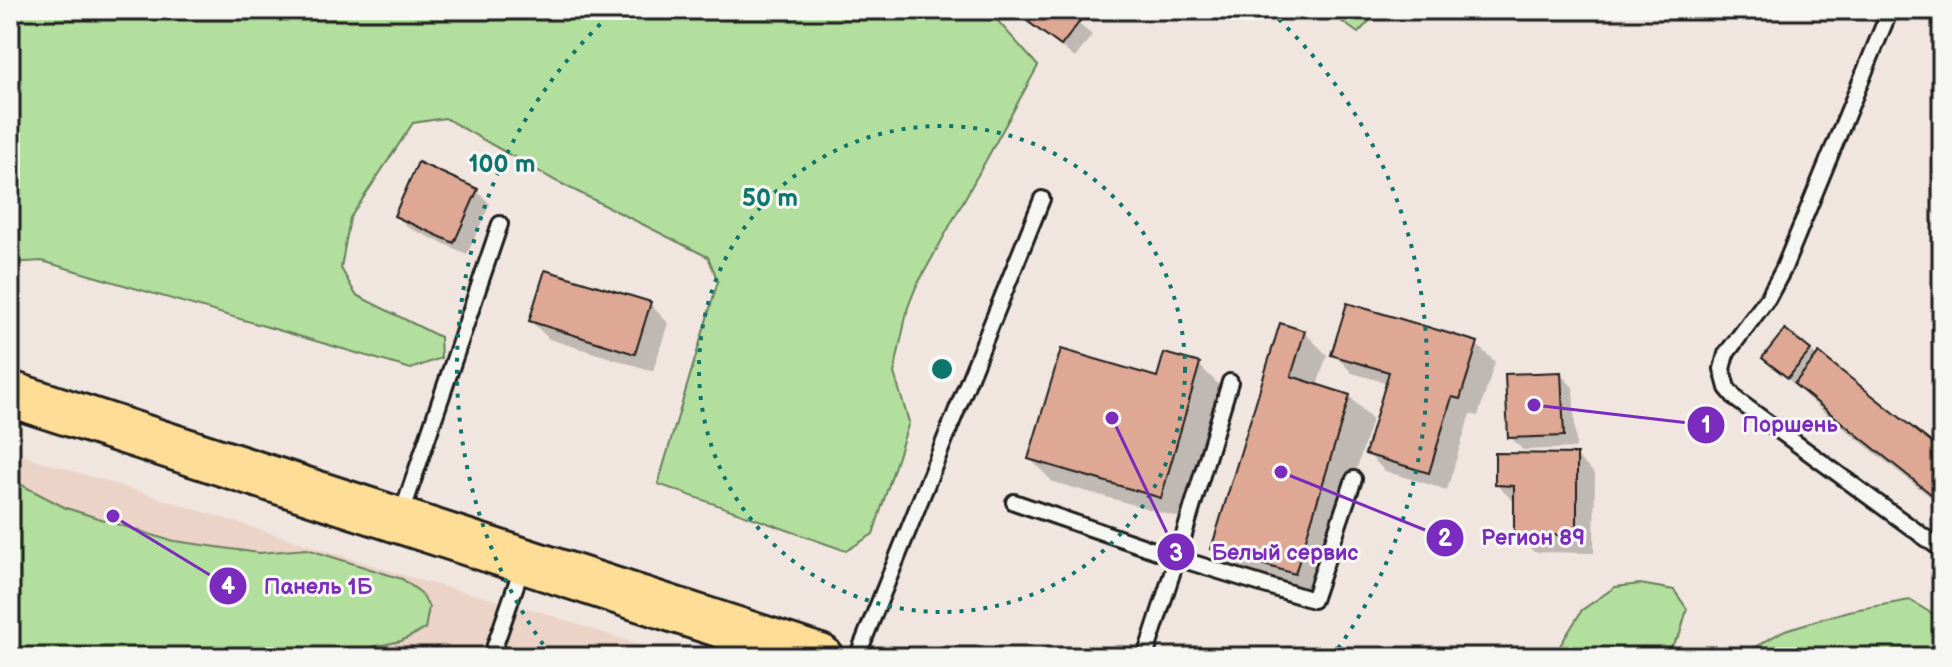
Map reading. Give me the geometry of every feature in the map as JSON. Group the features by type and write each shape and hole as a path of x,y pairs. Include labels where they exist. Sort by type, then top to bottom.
{"main road":[{"path":"10,394 820,657"}],"lane":[{"path":"1890,10 1783,270 1768,298 1726,354 1722,369 1727,388 1737,400 1942,550"},
{"path":"857,657 1042,199"},
{"path":"399,520 500,224"},
{"path":"1145,657 1230,382"},
{"path":"1014,502 1177,558 1313,600 1354,479"},
{"path":"489,656 524,561"}],"shaded area":[{"path":"10,451 423,581 541,612 676,657 10,657"}],"green space":[{"path":"10,10 1002,10 996,19 1038,66 916,287 908,307 894,373 909,422 873,534 846,551 658,484 718,281 708,257 556,181 445,118 413,123 350,218 341,268 356,295 440,337 441,358 411,369 42,261 10,263"},
{"path":"1326,10 1380,10 1358,33"},
{"path":"10,479 66,508 168,540 259,553 307,549 402,579 421,593 429,607 425,629 401,641 325,657 10,657"},
{"path":"1640,584 1674,590 1687,609 1680,634 1663,657 1553,657 1582,610 1615,587"},
{"path":"1910,600 1942,620 1942,657 1738,657 1785,630 1848,611"}],"building":[{"path":"1012,10 1066,10 1080,21 1061,46"},
{"path":"418,162 478,189 454,243 394,216"},
{"path":"545,270 651,302 635,354 529,321"},
{"path":"1347,303 1478,342 1460,399 1452,397 1429,473 1365,454 1389,372 1331,355"},
{"path":"1280,323 1305,331 1291,376 1350,395 1295,574 1211,549"},
{"path":"1785,329 1811,350 1788,378 1762,358"},
{"path":"1061,349 1157,377 1164,353 1200,363 1161,498 1028,459"},
{"path":"1819,353 1942,451 1942,503 1794,384"},
{"path":"1561,372 1564,436 1508,438 1505,374"},
{"path":"1495,453 1577,454 1577,535 1514,535 1514,486 1495,485"}],"place":[{"name":"Поршень","path":"1534,405"},
{"name":"Белый сервис","path":"1112,418"},
{"name":"Регион 89","path":"1281,472"},
{"name":"Панель 1Б","path":"113,516"}]}
